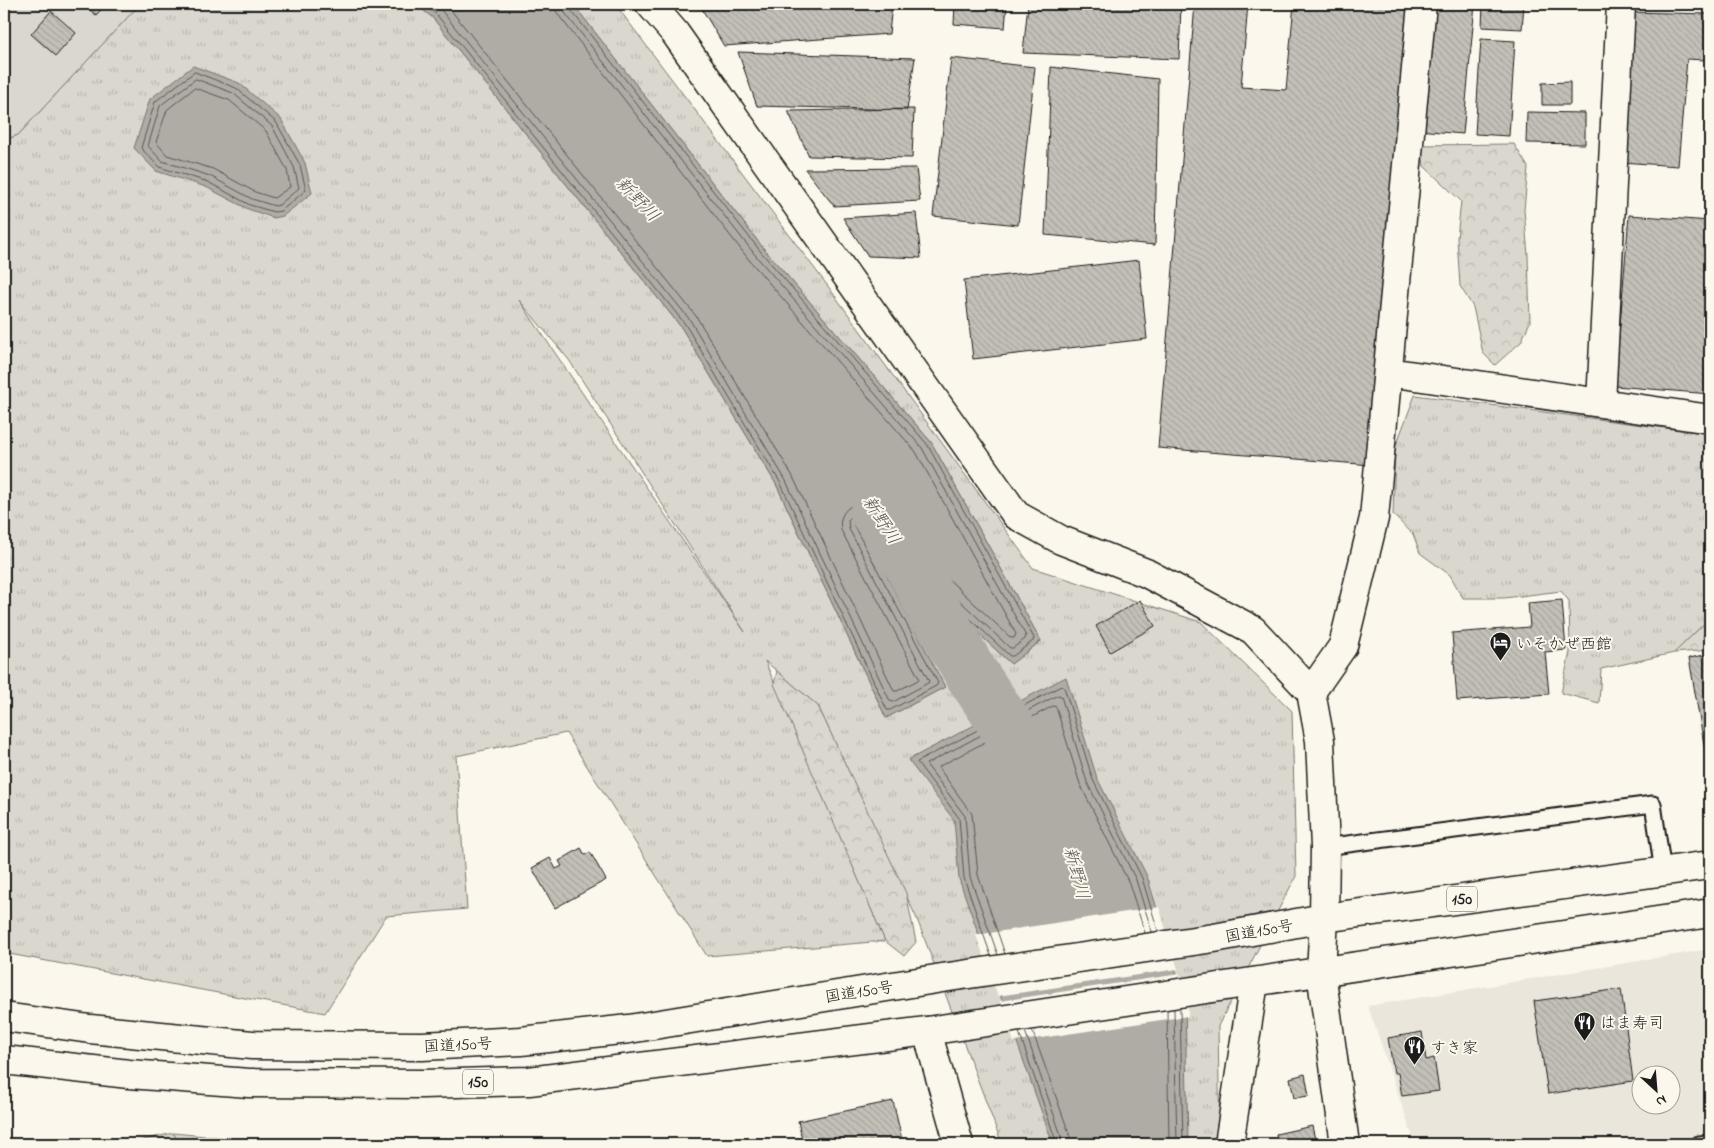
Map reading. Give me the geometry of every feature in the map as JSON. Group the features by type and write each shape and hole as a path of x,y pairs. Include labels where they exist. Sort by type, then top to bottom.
{"main road":[{"path":"650,4 675,32 1016,515 1062,540 1146,573 1253,630 1311,692 1320,741 1325,847 1321,972 1345,1144"},
{"path":"1311,692 1343,646 1374,518 1422,4"},
{"path":"1600,403 1622,4"},
{"path":"1388,372 1710,419"},
{"name":"国道150号","path":"4,1017 90,1029 252,1045 422,1046 521,1041 629,1029 942,978 1214,938 1324,918 1710,865"},
{"name":"150","path":"4,1060 128,1074 249,1083 423,1084 529,1081 938,1029 1710,913"},
{"path":"1229,1144 1254,982"},
{"path":"938,1029 960,1144"}],"lane":[{"path":"1325,847 1653,804 1663,872"},
{"path":"1699,1144 1710,1143"}],"shaded area":[{"path":"1710,949 1710,1144 1415,1144 1368,1006"}],"green space":[{"path":"4,4 140,4 18,135 4,140"},
{"path":"140,4 415,4 432,17 681,327 776,484 886,718 945,687 855,518 1011,664 1041,641 931,442 764,249 573,4 615,4 827,285 1033,568 1201,622 1292,711 1296,876 1218,1026 1220,1144 1002,1144 917,919 818,706 765,661 885,941 707,956 566,733 456,756 467,909 386,916 325,1013 4,953 4,140 18,135","holes":["519,300 569,360 745,632"]},
{"path":"1514,144 1528,167 1524,210 1528,255 1530,322 1521,342 1495,365 1483,353 1473,307 1460,286 1457,238 1461,201 1424,166 1421,145"},
{"path":"1415,395 1710,434 1710,618 1674,653 1601,669 1599,703 1561,693 1570,652 1569,601 1561,591 1504,598 1463,598 1450,575 1420,553 1413,534 1393,515 1395,448"},
{"path":"1710,618 1710,650 1674,653"},
{"path":"777,671 818,706 906,893 916,942 904,956 885,941 774,684"},
{"path":"173,1133 292,1144 180,1144"},
{"path":"173,1133 180,1144 126,1144"}],"water":[{"path":"415,4 573,4 764,249 931,442 1041,641 1011,664 857,519 945,687 886,718 776,484 681,327 432,17"},
{"path":"193,66 239,83 281,119 305,163 312,193 283,216 274,218 248,209 206,187 156,171 134,148 150,99"},
{"path":"1066,677 1097,778 1147,876 1185,1001 1188,1144 1053,1144 959,879 954,820 908,760"}],"pier":[{"path":"1159,907 1178,969 998,996 976,935"},
{"path":"1180,974 1188,1001 1188,1016 1014,1042 1000,1001"}],"building":[{"path":"83,4 106,4 96,15"},
{"path":"699,4 892,4 889,34 724,46"},
{"path":"955,4 1007,4 1005,28 954,24"},
{"path":"1028,4 1181,4 1179,59 1023,53"},
{"path":"1195,4 1248,4 1241,87 1286,90 1294,4 1409,4 1372,465 1158,448"},
{"path":"1429,4 1475,4 1463,134 1418,130"},
{"path":"1483,4 1524,4 1522,29 1482,27"},
{"path":"51,11 76,33 56,56 31,34"},
{"path":"1629,12 1709,14 1705,60 1687,59 1678,166 1621,162"},
{"path":"1481,39 1515,41 1509,136 1475,134"},
{"path":"738,52 915,58 907,110 757,106"},
{"path":"951,58 1035,67 1018,225 933,216"},
{"path":"1051,67 1158,79 1155,245 1045,235"},
{"path":"1570,82 1570,105 1542,105 1542,83"},
{"path":"914,109 912,158 809,156 788,111"},
{"path":"1527,112 1585,113 1585,144 1526,143"},
{"path":"916,168 920,201 834,206 805,169"},
{"path":"916,213 921,258 868,256 843,218"},
{"path":"1629,215 1710,221 1710,394 1615,386"},
{"path":"1139,260 1147,339 973,359 964,280"},
{"path":"1140,600 1155,626 1110,652 1096,626"},
{"path":"1562,600 1566,650 1545,652 1549,694 1457,701 1452,633 1530,627 1528,603"},
{"path":"1710,654 1710,772 1709,773 1689,658"},
{"path":"581,848 585,855 590,852 606,880 555,908 532,868 550,858 556,869 562,866 559,861"},
{"name":"はま寿司","path":"1621,989 1632,1081 1548,1094 1534,1001"},
{"name":"すき家","path":"1422,1032 1426,1060 1434,1058 1439,1091 1402,1096 1398,1073 1394,1073 1388,1038"},
{"path":"1305,1074 1309,1096 1294,1098 1290,1078"},
{"path":"893,1101 903,1144 803,1144 798,1121"},
{"path":"1312,1126 1316,1144 1278,1144 1276,1134"}],"waterway":[{"name":"新野川","path":"877,512 911,564 936,613 971,673 1037,775"}],"place":[{"name":"いそかぜ西館","path":"1500,662"},
{"name":"はま寿司","path":"1584,1041"},
{"name":"すき家","path":"1414,1066"}]}
